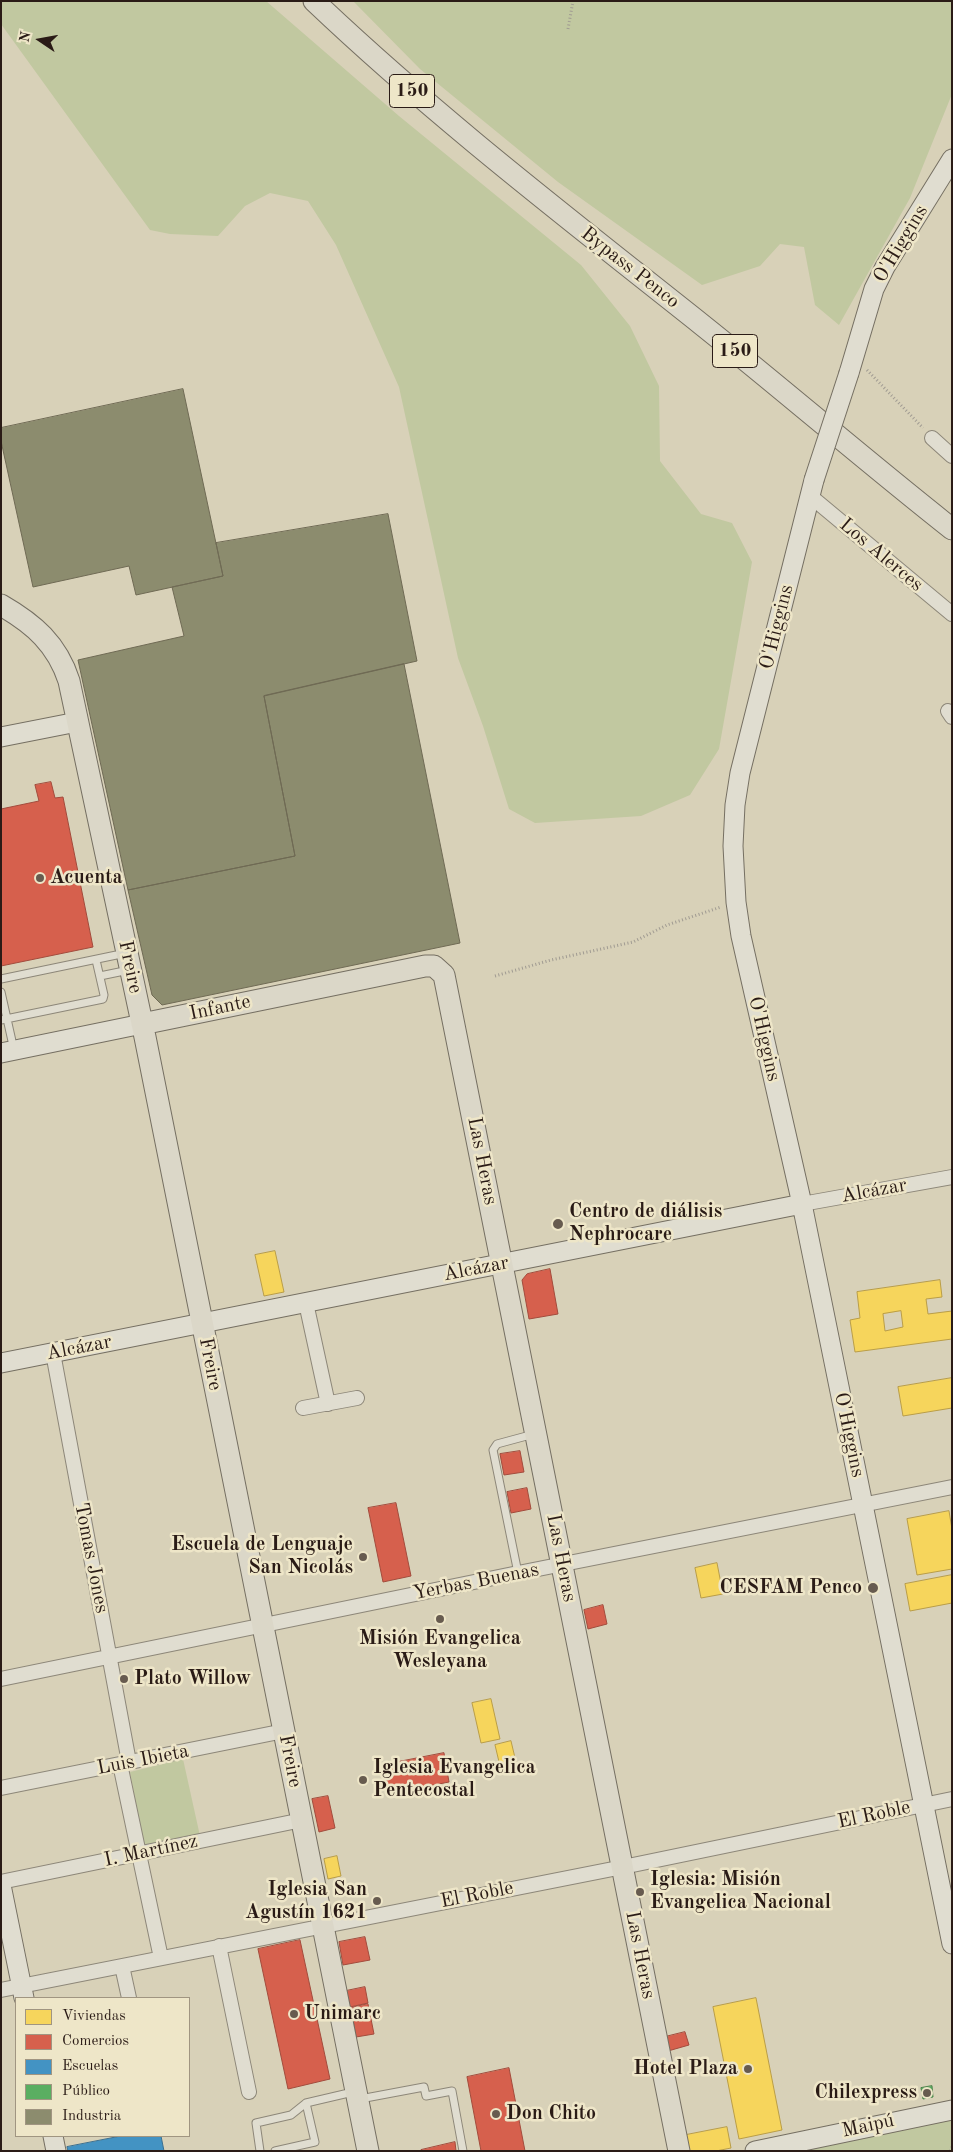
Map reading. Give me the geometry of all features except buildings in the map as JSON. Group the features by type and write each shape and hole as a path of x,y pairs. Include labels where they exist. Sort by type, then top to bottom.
{"main road":[{"name":"Bypass Penco","path":"314,1 412,91 470,141 702,324 952,529"},
{"name":"Freire","path":"1,605 30,623 52,646 69,681 142,1024 368,2151"},
{"name":"Infante","path":"142,1024 425,966 438,968"},
{"name":"Las Heras","path":"438,968 445,979 679,2151"}],"street":[{"name":"O'Higgins","path":"952,159 945,182 885,267 874,289 812,488 740,773 735,805 733,846 736,902 749,976 802,1204 922,1805 952,1944"},
{"path":"932,438 952,456"},
{"name":"Los Alerces","path":"812,488 952,614"},
{"path":"1,738 77,722"},
{"name":"Infante","path":"8,1052 142,1024"},
{"name":"Alcázar","path":"1,1363 802,1204 952,1177"},
{"path":"306,1303 328,1404"},
{"name":"Tomas Jones","path":"53,1353 110,1656 139,1854 161,1958"},
{"path":"303,1408 357,1398"},
{"name":"Yerbas Buenas","path":"1,1679 518,1572 562,1565 952,1487"},
{"name":"Luis Ibieta","path":"1,1788 284,1731"},
{"name":"El Roble","path":"1,1990 23,1992 122,1966 623,1867 952,1799"},
{"name":"I. Martínez","path":"1,1884 302,1820"},
{"path":"1,1884 23,1992"},
{"path":"219,1946 249,2092"},
{"path":"122,1966 129,1997"},
{"name":"Maipú","path":"755,2151 952,2110"},
{"path":"53,2137 56,2151"}],"lane":[{"path":"1,979 96,960 129,961"},
{"path":"4,1019 100,1001 104,995 96,960"},
{"path":"100,976 129,961"},
{"path":"1,992 8,1052"},
{"path":"518,1572 493,1450 497,1444 537,1434"},
{"path":"260,2151 256,2123 292,2115 306,2103 424,2087 426,2096 452,2091 463,2151"},
{"path":"275,2151 314,2142 306,2103"}],"path":[{"path":"568,29 574,1"},
{"path":"851,365 932,438"},
{"path":"495,976 551,960 633,942 667,925 736,902"},
{"path":"950,2151 952,2147"}],"green space":[{"path":"1,1 266,1 399,116 581,265 630,326 659,386 660,461 701,514 732,523 752,562 719,749 690,795 641,816 535,823 509,809 483,726 458,658 399,387 336,245 308,201 270,193 245,206 218,236 170,234 150,230 1,24"},
{"path":"353,1 952,1 952,94 910,198 839,325 815,305 804,247 780,244 760,266 702,285 558,182 420,69"},
{"path":"183,1759 200,1836 144,1847 130,1772"},
{"path":"952,2114 952,2151 783,2151"}],"place":[{"name":"Acuenta","path":"40,878"},
{"name":"Centro de diálisis Nephrocare","path":"558,1224"},
{"name":"Escuela de Lenguaje San Nicolás","path":"363,1557"},
{"name":"CESFAM Penco","path":"873,1588"},
{"name":"Misión Evangelica Wesleyana","path":"440,1619"},
{"name":"Plato Willow","path":"124,1679"},
{"name":"Iglesia Evangelica Pentecostal","path":"363,1780"},
{"name":"Iglesia: Misión Evangelica Nacional","path":"640,1892"},
{"name":"Iglesia San Agustín 1621","path":"377,1901"},
{"name":"Unimarc","path":"294,2014"},
{"name":"Hotel Plaza","path":"748,2069"},
{"name":"Chilexpress","path":"927,2093"},
{"name":"Don Chito","path":"496,2114"}]}
